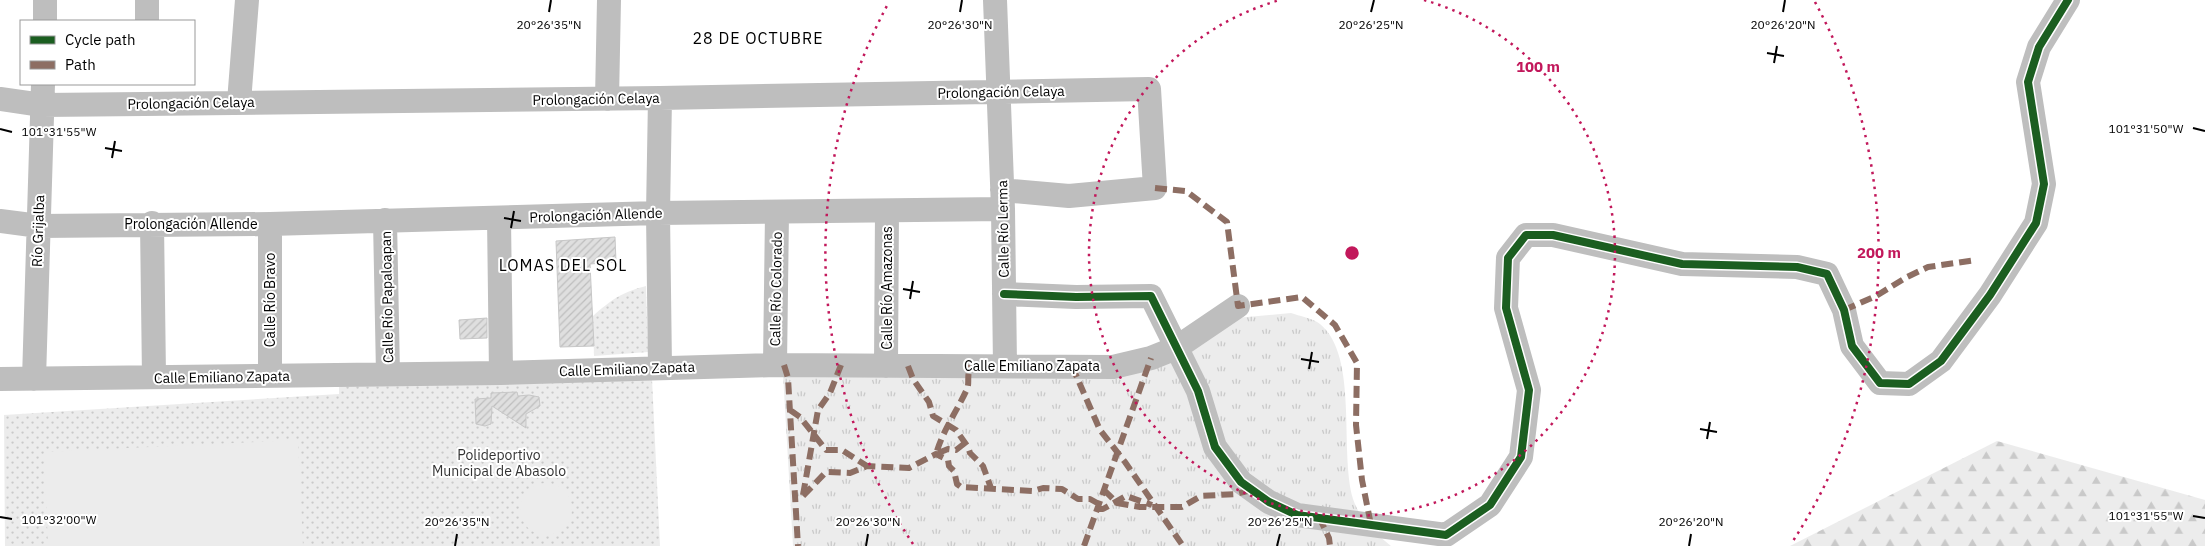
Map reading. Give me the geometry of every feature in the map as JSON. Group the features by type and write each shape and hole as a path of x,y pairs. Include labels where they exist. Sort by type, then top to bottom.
{"street":[{"path":"45,0 45,20"},
{"path":"147,0 147,20"},
{"path":"239,102 247,0"},
{"path":"607,99 608,0"},
{"name":"Calle Río Lerma","path":"995,0 997,92 1003,199 1005,366"},
{"path":"1004,294 1076,297 1151,296 1198,390 1215,446 1241,482 1269,502 1297,514 1446,535 1490,505 1521,457 1529,390 1506,308 1508,258 1526,235 1553,235 1682,264 1796,268 1827,274 1844,310 1852,346 1880,383 1909,384 1942,361 1990,295 2036,223 2044,184 2028,82 2039,47 2068,0"},
{"name":"Prolongación Celaya","path":"0,99 43,94 145,94 239,102 607,99 1149,89 1155,188 1069,196"},
{"name":"Río Grijalba","path":"34,379 43,94"},
{"path":"660,98 658,213 660,368"},
{"name":"Prolongación Allende","path":"0,221 39,226 152,223 270,224 658,213 887,211 1003,199 1069,196"},
{"name":"Calle Río Amazonas","path":"886,366 887,211"},
{"name":"Calle Río Colorado","path":"775,365 777,213"},
{"path":"499,218 501,373"},
{"name":"Calle Río Papaloapan","path":"385,220 388,374"},
{"path":"152,223 154,378"},
{"name":"Calle Río Bravo","path":"270,224 270,376"},
{"name":"Calle Emiliano Zapata","path":"0,379 501,373 775,365 1113,366 1151,358 1176,348 1238,306"}],"green space":[{"path":"646,286 648,352 594,356 593,316 617,297"},
{"path":"1291,313 1317,322 1332,339 1340,358 1344,381 1347,456 1353,499 1359,513 1374,531 1391,546 793,546 783,374 1117,374 1236,318"},
{"name":"Polideportivo Municipal de Abasolo","path":"652,379 660,546 5,546 4,415 339,394 339,382"},
{"path":"298,440 303,546 48,546 44,452"},
{"path":"1997,441 2205,500 2205,546 1790,546"},
{"path":"541,483 551,483 560,487 568,495 572,509 568,523 560,531 551,535 541,535 532,531 524,523 520,514 520,504 524,495 532,487"}],"building":[{"path":"615,237 616,262 590,264 594,346 560,347 556,241"},
{"path":"487,318 487,338 460,339 459,320"},
{"path":"517,392 518,396 529,395 539,397 540,406 526,414 526,428 492,406 491,424 485,426 476,424 475,399 491,398 491,393"}],"marked path":[{"path":"1155,188 1186,191 1227,222 1238,306 1302,297 1335,325 1357,363 1356,425 1362,480 1371,525"},
{"path":"1844,310 1876,296 1928,267 1976,260"},
{"path":"1084,546 1151,358"},
{"path":"784,365 788,378 798,546"},
{"path":"803,495 818,410 830,393 841,365"},
{"path":"908,366 913,379 929,402 933,416 956,430 970,453 983,466 991,488"},
{"path":"965,443 956,450 948,449 936,454 946,429 967,389 971,366"},
{"path":"1072,366 1100,430 1125,462 1183,546"},
{"path":"790,410 800,417 826,450 842,450 867,466"},
{"path":"803,496 826,472 850,473 867,466 909,468 936,454 948,460 949,466 954,471 957,484 961,487 1033,491 1043,488 1062,489 1078,499 1090,499 1099,504"},
{"path":"1104,490 1117,503 1140,507 1182,507 1201,496 1236,494 1252,490"},
{"path":"1097,509 1103,509 1126,496 1152,505"},
{"path":"1319,517 1329,538 1330,546"}],"cycle path":[{"path":"1004,294 1076,297 1151,296 1198,391 1215,447 1241,482 1269,502 1297,515 1446,535 1490,505 1521,457 1529,390 1506,308 1508,258 1526,235 1553,235 1682,264 1797,267 1827,274 1844,310 1852,346 1880,383 1909,384 1941,361 1990,295 2036,223 2044,184 2028,82 2039,47 2068,0"}],"district":[{"name":"28 DE OCTUBRE","path":"758,38"},
{"name":"LOMAS DEL SOL","path":"563,265"}]}
